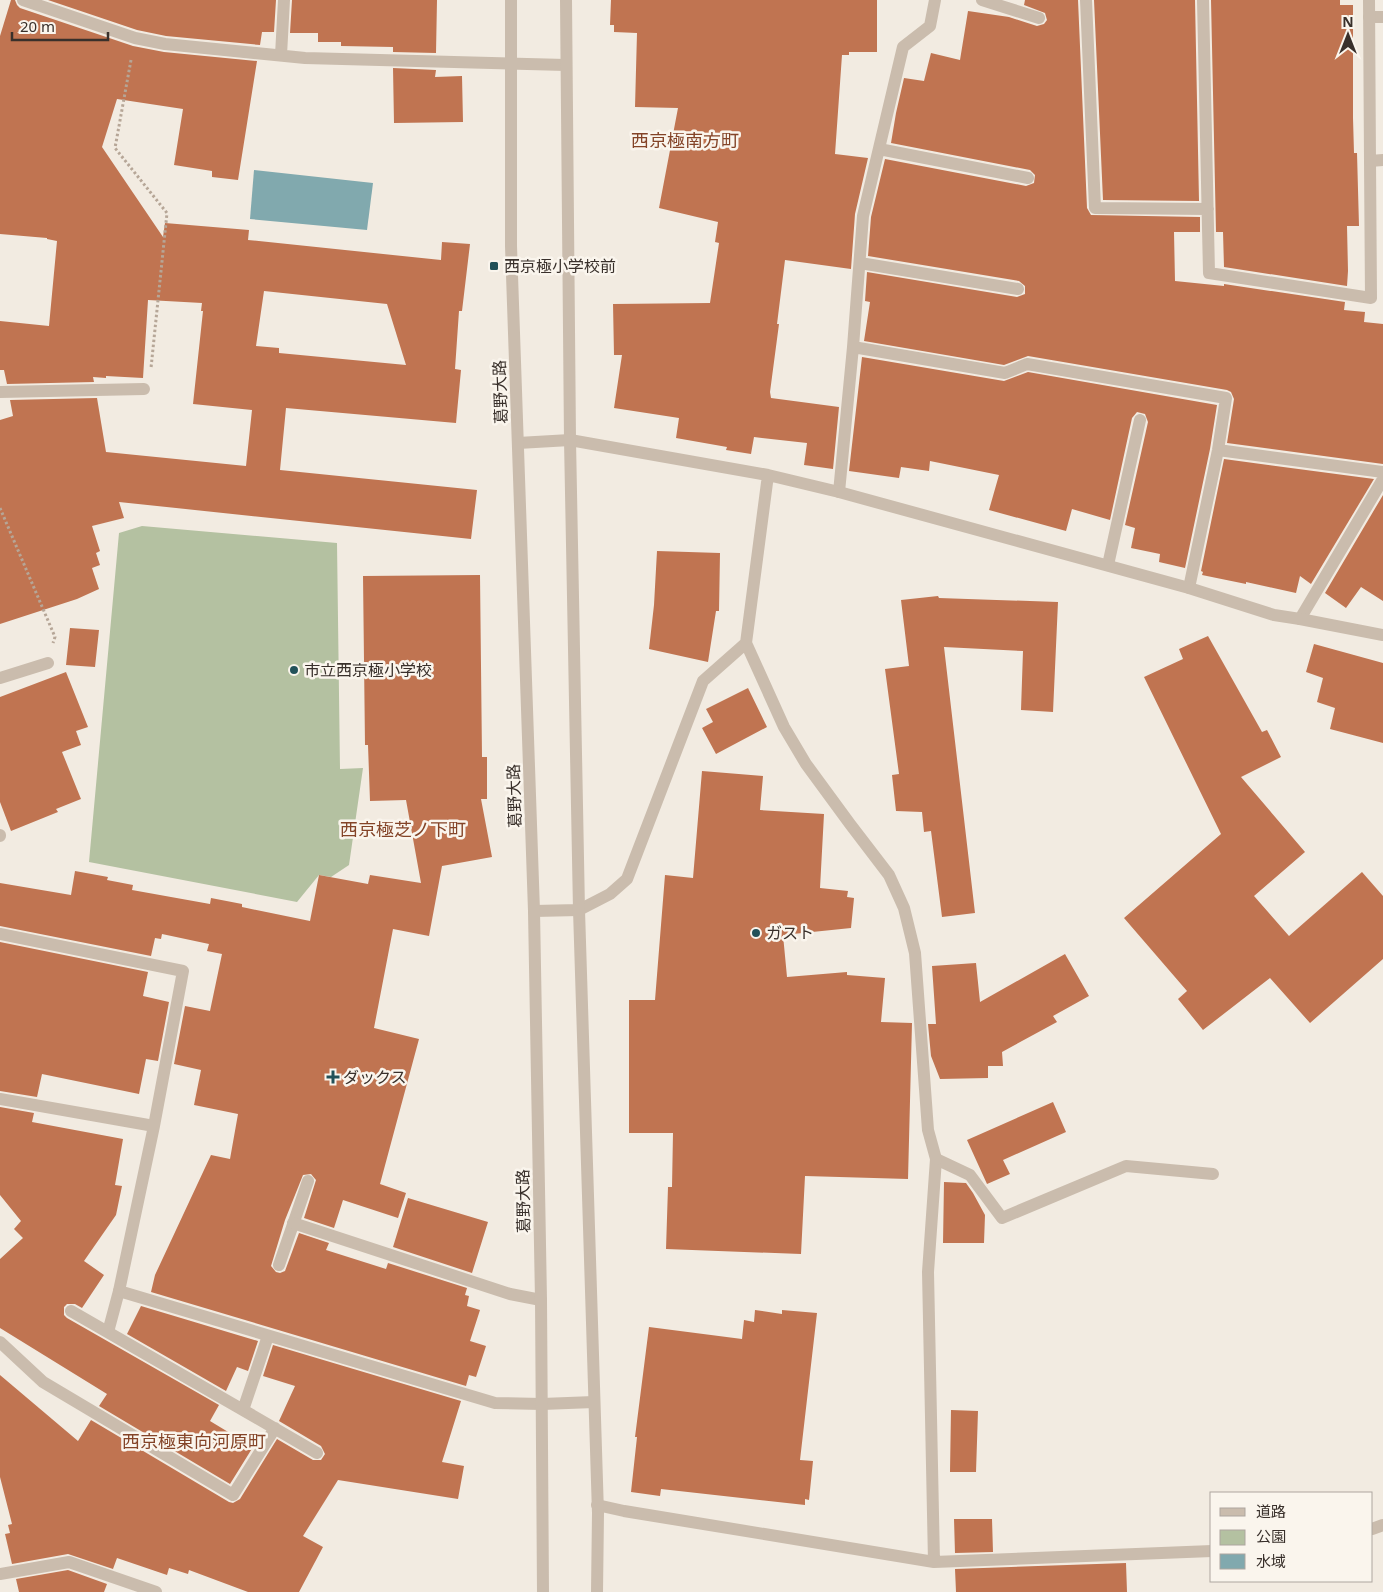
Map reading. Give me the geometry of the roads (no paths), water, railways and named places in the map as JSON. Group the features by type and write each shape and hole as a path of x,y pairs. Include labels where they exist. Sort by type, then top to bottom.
{"street":[{"path":"23,0 135,38 164,44 305,58 566,66"},
{"path":"281,55 284,0"},
{"name":"葛野大路","path":"511,0 511,246 534,911 541,1300 543,1592"},
{"path":"566,0 570,440 579,910 597,1505 597,1592"},
{"path":"838,492 853,347 863,216 903,47 930,26 935,0"},
{"path":"982,0 1039,18"},
{"path":"1086,0 1095,208 1208,209"},
{"path":"1204,0 1209,273 1371,298 1369,0"},
{"path":"1369,17 1383,17"},
{"path":"879,149 1028,178"},
{"path":"1370,161 1383,160"},
{"path":"860,263 1018,289"},
{"path":"853,347 1005,373 1027,364 1226,398 1218,450 1190,588"},
{"path":"0,392 144,389"},
{"path":"1108,566 1140,420"},
{"path":"518,443 570,440 768,475 838,492 1190,588 1274,615 1383,635"},
{"path":"1218,450 1383,472"},
{"path":"768,475 746,643 784,726 806,764 889,875 904,908 915,953 928,1130 936,1159 928,1272 934,1562"},
{"path":"1300,619 1383,479"},
{"path":"534,911 579,910 610,894 627,878 703,682 746,643"},
{"path":"0,678 48,663"},
{"path":"0,934 183,971 154,1126 119,1291 108,1332"},
{"path":"0,1099 154,1126"},
{"path":"936,1159 970,1175 1002,1218 1126,1166 1213,1174"},
{"path":"278,1265 308,1181"},
{"path":"293,1223 510,1294 541,1300"},
{"path":"119,1291 495,1403 594,1402"},
{"path":"71,1311 318,1453"},
{"path":"243,1410 268,1336"},
{"path":"0,1342 43,1382 233,1495 276,1428"},
{"path":"597,1505 934,1562 1210,1551"},
{"path":"0,1574 69,1562 156,1592"}],"water":[{"path":"254,170 373,183 367,230 250,219"}],"place":[{"name":"西京極小学校前","path":"494,266"},
{"name":"市立西京極小学校","path":"294,670"},
{"name":"ガスト","path":"756,933"},
{"name":"ダックス","path":"333,1077"}],"district":[{"name":"西京極南方町","path":"685,141"},
{"name":"西京極芝ノ下町","path":"403,830"},
{"name":"西京極東向河原町","path":"194,1442"}]}
